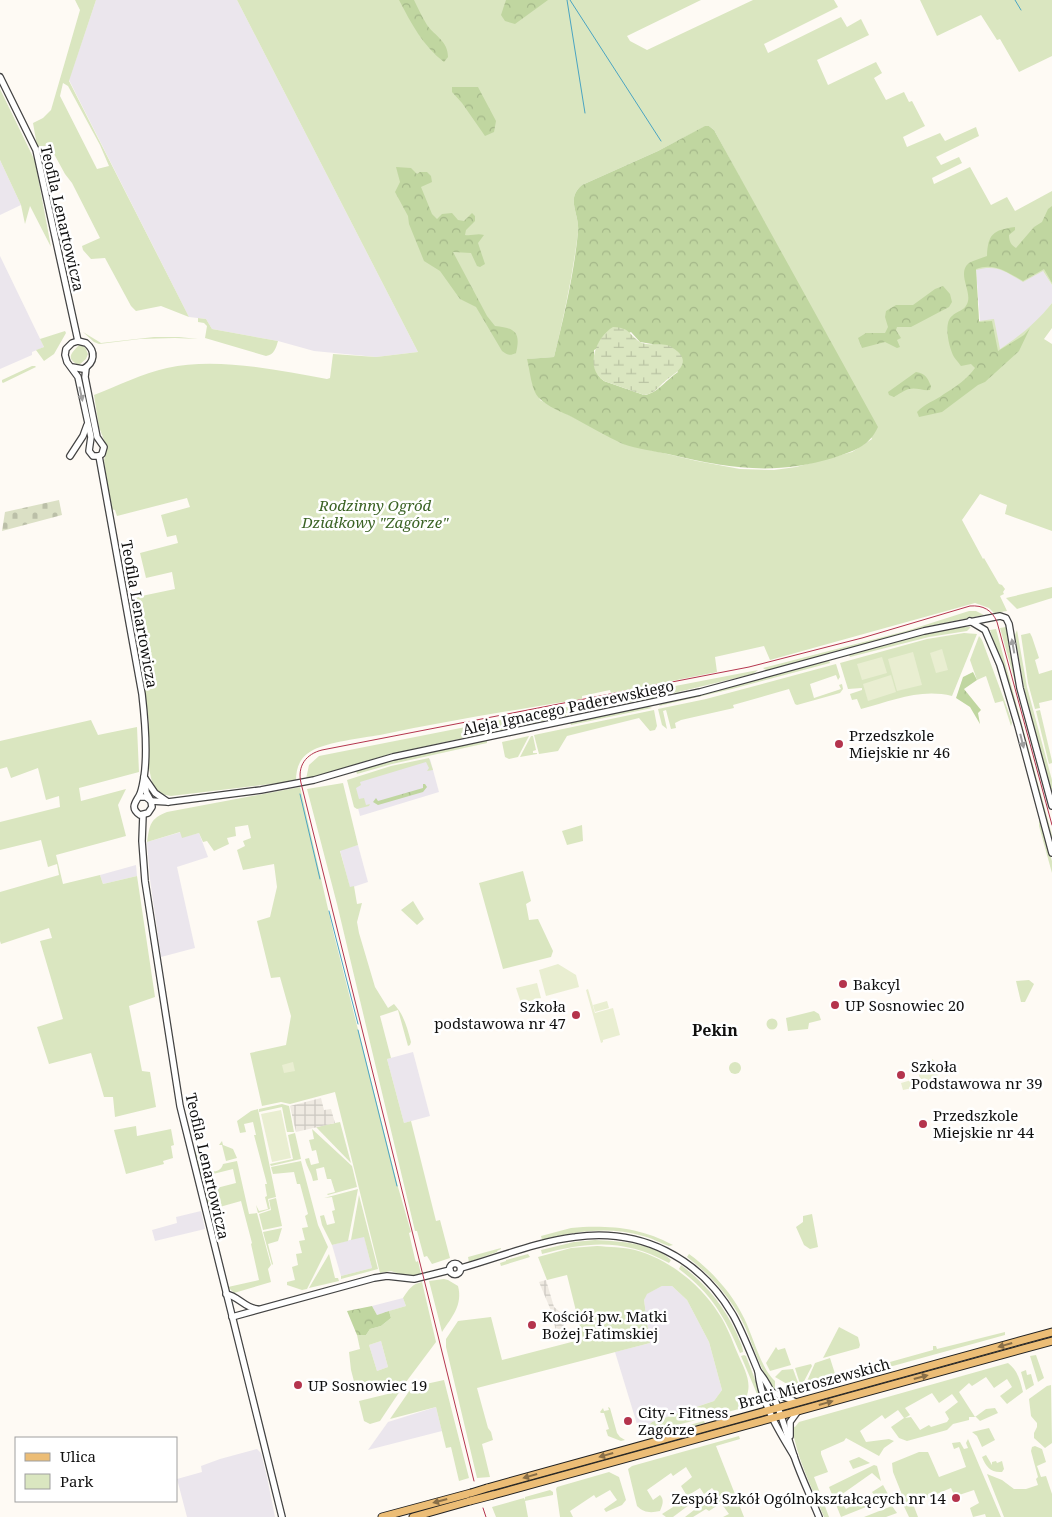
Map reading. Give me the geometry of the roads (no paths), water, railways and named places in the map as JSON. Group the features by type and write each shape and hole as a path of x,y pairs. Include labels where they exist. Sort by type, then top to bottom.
{"main road":[{"name":"Braci Mieroszewskich","path":"382,1517 1052,1332"},
{"name":"Braci Mieroszewskich","path":"413,1517 1052,1341"},
{"path":"499,1485 501,1493"}],"street":[{"name":"Teofila Lenartowicza","path":"0,77 36,150 78,341"},
{"path":"78,341 86,343 93,352 92,361 86,368 85,377 99,442 103,445 104,449 99,456 94,456 88,448 91,443 78,377 67,362 66,352 70,345 78,341"},
{"path":"72,367 86,368"},
{"path":"70,456 83,436 87,423"},
{"path":"91,443 99,442"},
{"name":"Teofila Lenartowicza","path":"99,456 142,694 145,726 144,777 146,792 151,802"},
{"path":"985,630 992,618 1000,616 1006,618 1009,624 1020,688 1052,806"},
{"name":"Aleja Ignacego Paderewskiego","path":"151,802 168,802 261,790 329,777 393,757 700,692 924,631 992,618"},
{"path":"970,621 985,630 1009,694 1052,853"},
{"name":"Teofila Lenartowicza","path":"139,797 144,777"},
{"path":"144,777 155,793 168,802"},
{"path":"144,796 151,802 148,814 137,813 134,808 135,801 139,797 144,796"},
{"name":"Teofila Lenartowicza","path":"143,815 142,852 145,881 180,1106 282,1517"},
{"path":"232,1317 374,1278 387,1276 414,1279 450,1270 453,1275 457,1275 461,1268 575,1236 606,1235 643,1240 683,1260 713,1288 733,1315 758,1371 772,1392 794,1456 819,1517"},
{"path":"226,1294 250,1307 263,1309"},
{"path":"758,1371 758,1379 771,1418 794,1456"},
{"path":"772,1392 796,1402"},
{"path":"754,1414 761,1406 764,1396"},
{"path":"790,1441 789,1425 798,1411"},
{"path":"756,1422 776,1427"}],"waterway":[{"path":"567,0 585,113"},
{"path":"570,0 661,141"},
{"path":"1015,0 1021,10"},
{"path":"300,794 320,879"},
{"path":"329,911 358,1024"},
{"path":"358,1030 397,1186"}],"tram line":[{"path":"474,1481 301,783 300,771 307,758 311,754 322,750 749,667 975,606 983,607 990,611 997,622 1052,825"},
{"path":"483,1508 486,1517"}],"place":[{"name":"Przedszkole Miejskie nr 46","path":"839,744"},
{"name":"Bakcyl","path":"843,984"},
{"name":"UP Sosnowiec 20","path":"835,1005"},
{"name":"Szkoła podstawowa nr 47","path":"576,1015"},
{"name":"Szkoła Podstawowa nr 39","path":"901,1075"},
{"name":"Przedszkole Miejskie nr 44","path":"923,1124"},
{"name":"Kościół pw. Matki Bożej Fatimskiej","path":"532,1325"},
{"name":"UP Sosnowiec 19","path":"298,1385"},
{"name":"City - Fitness Zagórze","path":"628,1421"},
{"name":"Zespół Szkół Ogólnokształcących nr 14","path":"956,1498"}],"district":[{"name":"Pekin","path":"715,1030"}],"park label":[{"name":"Rodzinny Ogród Działkowy \"Zagórze\"","path":"375,514"}]}
